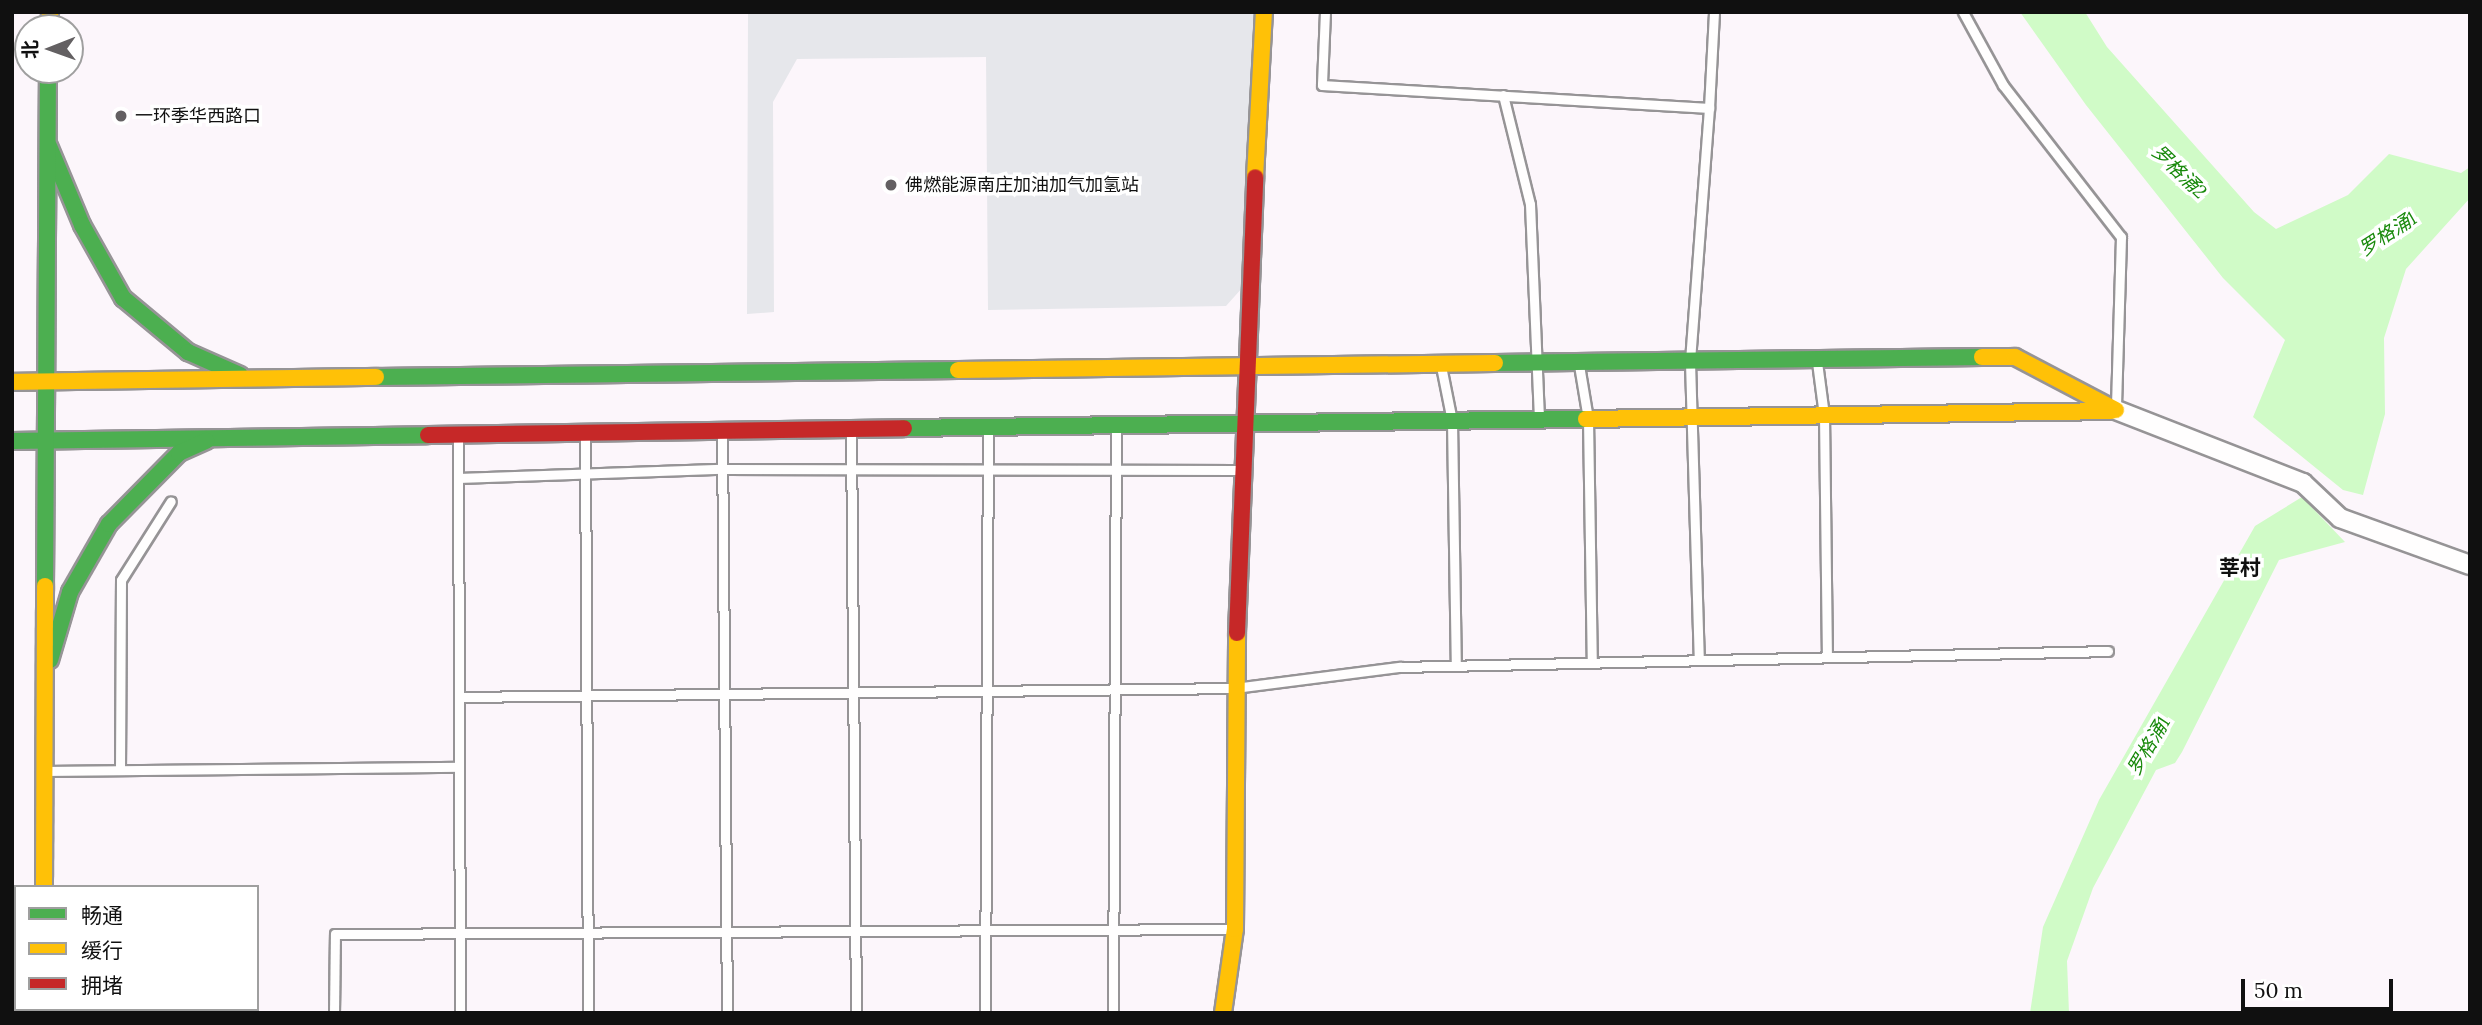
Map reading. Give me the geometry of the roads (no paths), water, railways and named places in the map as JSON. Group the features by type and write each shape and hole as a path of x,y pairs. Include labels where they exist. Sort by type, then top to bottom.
{"street":[{"path":"1223,1013 1235,929 1235,688 1245,367 1264,12"},
{"path":"44,885 48,84"},
{"path":"47,143 82,225 123,298 188,352 250,379"},
{"path":"12,382 2015,357 2116,410 2303,483 2340,518 2470,565"},
{"path":"12,441 2116,410"},
{"path":"44,684 70,592 109,524 179,453 213,437"}],"lane":[{"path":"1325,12 1322,85 1709,108"},
{"path":"1699,660 1694,417 1690,362 1714,12"},
{"path":"1963,12 2003,85 2121,237 2116,410"},
{"path":"1503,96 1530,204 1533,364 1539,419"},
{"path":"1817,360 1824,415 1827,657"},
{"path":"1579,363 1588,419 1592,663"},
{"path":"1441,365 1452,421 1456,666"},
{"path":"1113,1013 1116,426"},
{"path":"985,1013 988,428"},
{"path":"851,429 856,1013"},
{"path":"722,431 727,1013"},
{"path":"585,433 588,1013"},
{"path":"458,434 460,1013"},
{"path":"458,478 585,471 722,469 988,467 1243,470"},
{"path":"120,770 121,580 171,501"},
{"path":"459,697 1235,688 1399,667 2108,651"},
{"path":"43,771 459,767"},
{"path":"334,1013 335,934 1235,929"}],"water":[{"path":"2020,12 2085,12 2107,47 2254,212 2276,229 2348,195 2389,154 2461,173 2470,167 2470,198 2406,269 2384,338 2385,414 2363,495 2343,490 2253,417 2285,340 2223,278 2086,105"},
{"name":"罗格涌1","path":"2302,497 2345,542 2279,560 2182,752 2175,763 2156,770 2093,888 2067,961 2069,1013 2030,1013 2043,927 2099,800 2255,526"}],"place":[{"name":"一环季华西路口","path":"121,116"},
{"name":"佛燃能源南庄加油加气加氢站","path":"891,185"}],"district":[{"name":"莘村","path":"2240,568"}],"water label":[{"name":"罗格涌2","path":"2179,172"}]}
